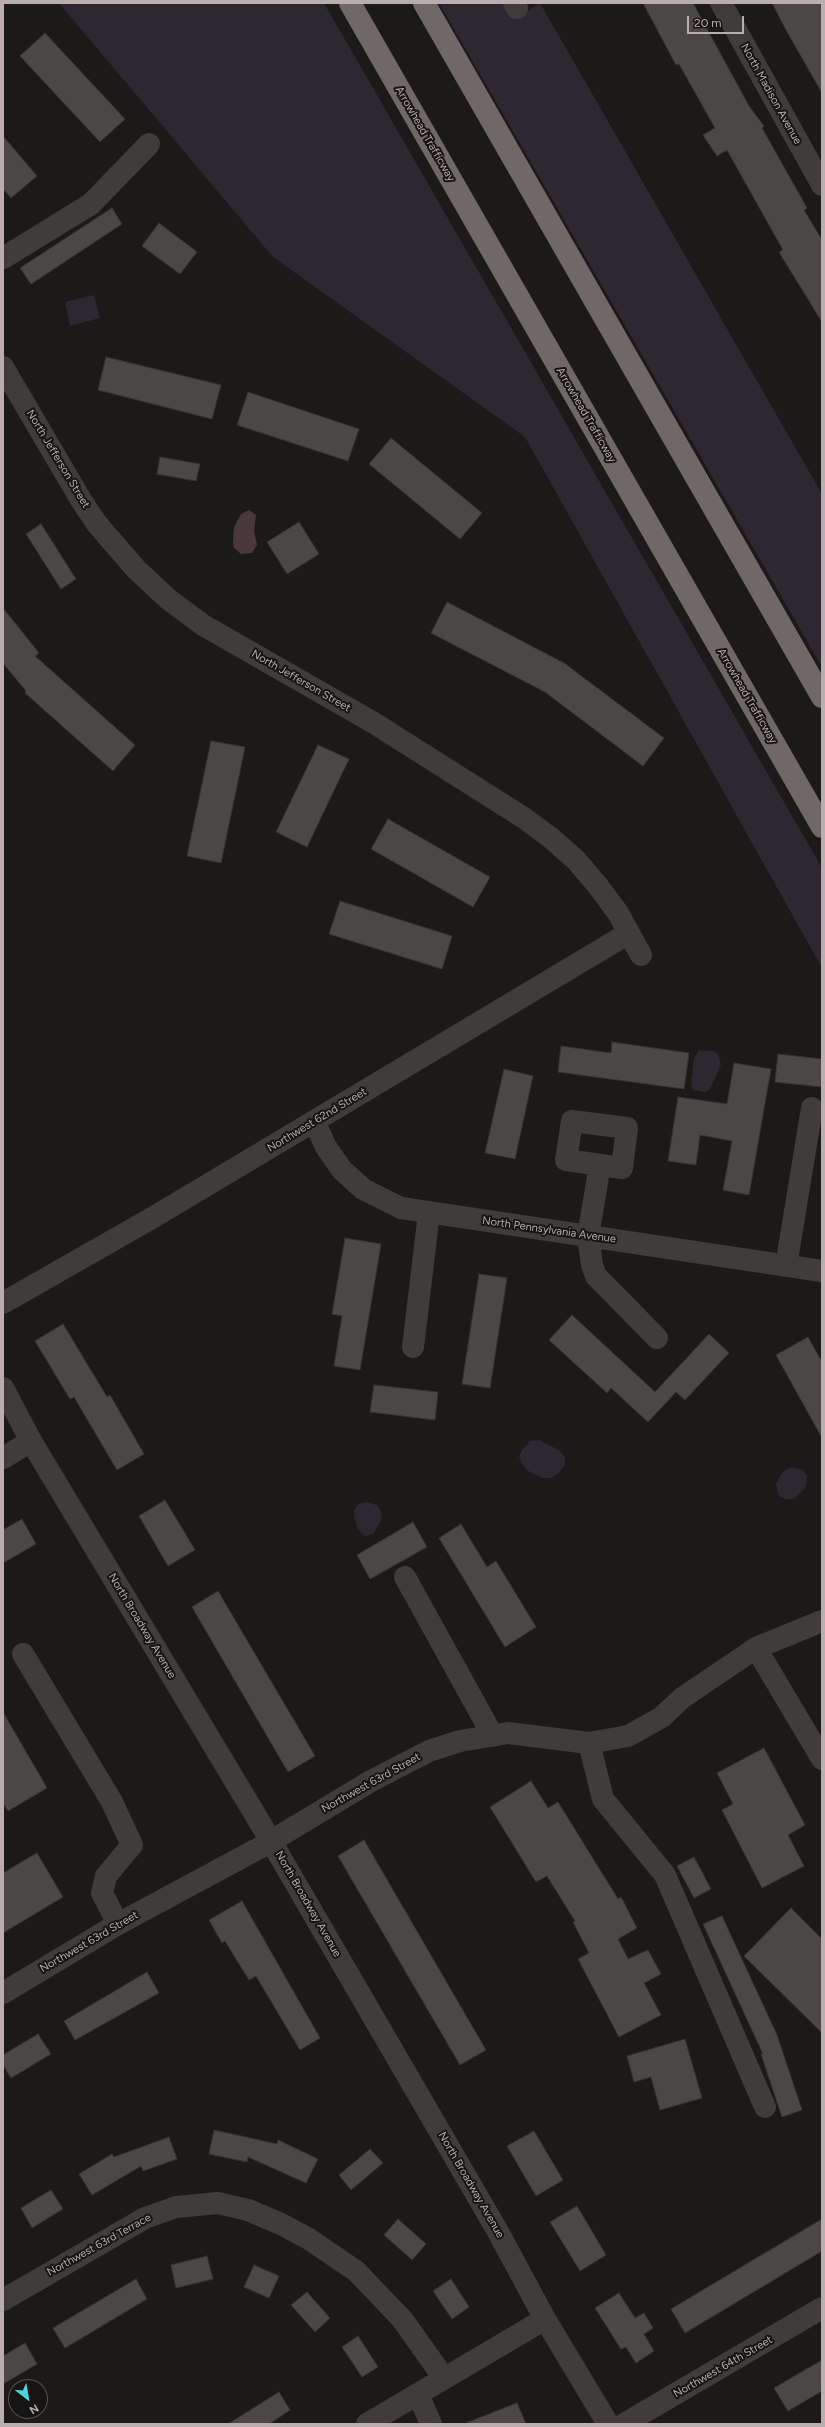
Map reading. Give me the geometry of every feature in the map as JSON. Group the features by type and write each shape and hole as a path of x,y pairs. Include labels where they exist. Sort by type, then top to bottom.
{"highway":[{"name":"Arrowhead Trafficway","path":"350,3 822,827"},
{"path":"424,3 822,697"}],"street":[{"name":"North Madison Avenue","path":"721,3 822,185"},
{"path":"3,258 91,204 149,144"},
{"name":"North Jefferson Street","path":"3,367 97,524 141,574 168,599 204,625 374,723 524,818 551,838 576,860 598,886 629,933 641,955"},
{"name":"Northwest 62nd Street","path":"3,1302 314,1121 629,933"},
{"path":"786,1266 812,1108"},
{"name":"North Pennsylvania Avenue","path":"314,1121 333,1159 363,1189 401,1208 822,1271"},
{"path":"600,1165 588,1236 596,1276 657,1338"},
{"path":"413,1347 429,1213"},
{"name":"North Broadway Avenue","path":"3,1388 31,1441 272,1841 497,2230 545,2319 608,2424"},
{"path":"3,1458 31,1441"},
{"path":"405,1577 493,1736"},
{"name":"Northwest 63rd Street","path":"3,1993 118,1924 272,1841 398,1766 429,1751 460,1741 508,1732 589,1743 609,1740 640,1731 662,1717 682,1698 756,1648 822,1621"},
{"path":"756,1648 822,1759"},
{"path":"24,1654 112,1802 132,1846 106,1876 102,1893 118,1924"},
{"path":"589,1743 603,1799 665,1875 765,2107"},
{"name":"Northwest 63rd Terrace","path":"3,2300 145,2218 176,2207 218,2203 248,2210 281,2224 309,2239 356,2271 402,2320 444,2378"},
{"name":"Northwest 64th Street","path":"624,2424 822,2308"},
{"path":"367,2424 545,2319"},
{"path":"418,2394 431,2424"}],"shaded area":[{"path":"59,3 324,3 822,868 822,968 525,437 273,257"},
{"path":"439,3 505,3 516,18 540,3 822,494 822,667"},
{"path":"94,295 100,318 70,326 65,302"},
{"path":"249,510 256,515 254,531 257,545 252,553 241,554 234,548 234,527 241,514"},
{"path":"699,1050 715,1051 719,1056 721,1065 710,1089 706,1092 693,1090 691,1084 694,1059"},
{"path":"540,1440 560,1451 565,1457 565,1465 558,1474 551,1478 543,1478 528,1471 522,1464 519,1457 522,1450 530,1441"},
{"path":"790,1467 803,1470 807,1476 806,1487 794,1499 785,1499 779,1496 776,1484 782,1473"},
{"path":"365,1502 377,1505 382,1513 381,1520 374,1533 367,1536 363,1535 358,1529 354,1517 354,1510 358,1504"}],"building":[{"path":"643,3 693,3 749,106 764,126 762,128 807,208 804,210 822,240 822,322 779,252 783,250 727,150 717,156 703,135 715,128 679,64 676,65"},
{"path":"772,3 822,3 822,93 786,30"},
{"path":"45,33 125,119 100,142 20,56"},
{"path":"3,136 37,176 11,198 3,189"},
{"path":"112,208 122,224 31,284 20,268"},
{"path":"159,223 197,252 180,274 142,246"},
{"path":"106,357 221,385 212,419 98,390"},
{"path":"248,392 359,429 348,461 237,425"},
{"path":"391,438 482,513 460,539 369,464"},
{"path":"160,457 200,464 196,481 157,474"},
{"path":"299,522 319,554 287,574 267,542"},
{"path":"41,524 76,579 61,589 26,534"},
{"path":"447,602 564,663 664,738 643,766 545,692 431,633"},
{"path":"3,608 39,653 35,656 135,745 113,771 25,693 26,691 3,663"},
{"path":"211,741 245,747 221,863 187,856"},
{"path":"318,745 349,759 307,847 276,832"},
{"path":"388,819 490,877 473,907 371,849"},
{"path":"340,901 452,936 442,969 329,934"},
{"path":"612,1042 689,1053 684,1089 558,1072 561,1046 611,1053"},
{"path":"778,1054 822,1059 822,1087 775,1082"},
{"path":"734,1063 771,1069 749,1195 723,1190 732,1141 700,1135 696,1165 668,1161 678,1097 727,1104"},
{"path":"504,1069 533,1076 515,1159 485,1153"},
{"path":"345,1238 381,1244 360,1370 334,1366 342,1316 332,1314"},
{"path":"479,1274 507,1278 490,1388 462,1384"},
{"path":"572,1315 655,1392 709,1334 729,1353 685,1400 676,1392 648,1422 611,1388 607,1393 549,1340"},
{"path":"63,1324 107,1397 110,1395 144,1454 117,1470 74,1397 70,1399 35,1341"},
{"path":"808,1337 822,1362 822,1438 776,1355"},
{"path":"374,1385 438,1392 435,1420 370,1412"},
{"path":"165,1500 195,1550 168,1566 139,1516"},
{"path":"22,1519 36,1544 3,1563 3,1530"},
{"path":"413,1522 427,1547 370,1579 357,1555"},
{"path":"461,1524 487,1567 496,1561 536,1627 505,1647 439,1538"},
{"path":"218,1591 315,1756 288,1772 192,1607"},
{"path":"3,1712 47,1788 8,1811 3,1803"},
{"path":"764,1748 805,1825 788,1835 804,1866 762,1888 722,1810 733,1804 717,1773"},
{"path":"531,1781 548,1808 558,1802 618,1899 621,1897 637,1928 618,1939 628,1959 648,1950 661,1974 644,1983 661,2015 619,2037 578,1959 589,1953 573,1922 575,1921 547,1876 536,1882 490,1807"},
{"path":"364,1840 486,2050 460,2065 338,1856"},
{"path":"37,1853 63,1897 3,1933 3,1873"},
{"path":"694,1857 711,1889 694,1898 677,1866"},
{"path":"242,1901 320,2038 300,2050 256,1976 249,1980 225,1941 222,1943 209,1920"},
{"path":"791,1908 822,1939 822,2033 744,1956"},
{"path":"722,1916 777,2035 802,2110 782,2117 761,2054 763,2054 703,1924"},
{"path":"147,1972 159,1993 75,2040 64,2021"},
{"path":"38,2034 51,2054 11,2078 3,2065 3,2055"},
{"path":"685,2039 702,2098 660,2110 651,2077 634,2082 627,2056"},
{"path":"214,2130 277,2144 278,2140 318,2159 306,2183 248,2157 247,2162 209,2154"},
{"path":"534,2131 563,2180 536,2196 507,2146"},
{"path":"169,2137 177,2159 143,2171 141,2166 92,2195 79,2174 112,2154 114,2157"},
{"path":"370,2149 383,2163 351,2190 339,2175"},
{"path":"51,2190 63,2209 32,2228 21,2208"},
{"path":"577,2206 606,2255 580,2271 550,2222"},
{"path":"398,2219 426,2244 412,2260 384,2235"},
{"path":"822,2219 822,2251 685,2333 671,2309"},
{"path":"207,2256 213,2279 176,2288 171,2265"},
{"path":"254,2265 279,2276 269,2298 244,2287"},
{"path":"136,2279 147,2299 65,2348 53,2328"},
{"path":"451,2279 469,2307 452,2319 433,2291"},
{"path":"307,2292 330,2318 315,2332 291,2305"},
{"path":"619,2293 635,2318 644,2313 653,2328 644,2334 654,2351 636,2363 626,2347 621,2349 595,2308"},
{"path":"358,2336 378,2367 362,2377 342,2347"},
{"path":"25,2343 37,2364 12,2379 8,2379 8,2381 3,2384 3,2356"},
{"path":"822,2360 822,2391 788,2411 774,2388"},
{"path":"279,2392 290,2410 269,2424 228,2424"},
{"path":"517,2403 526,2424 466,2423"}]}
